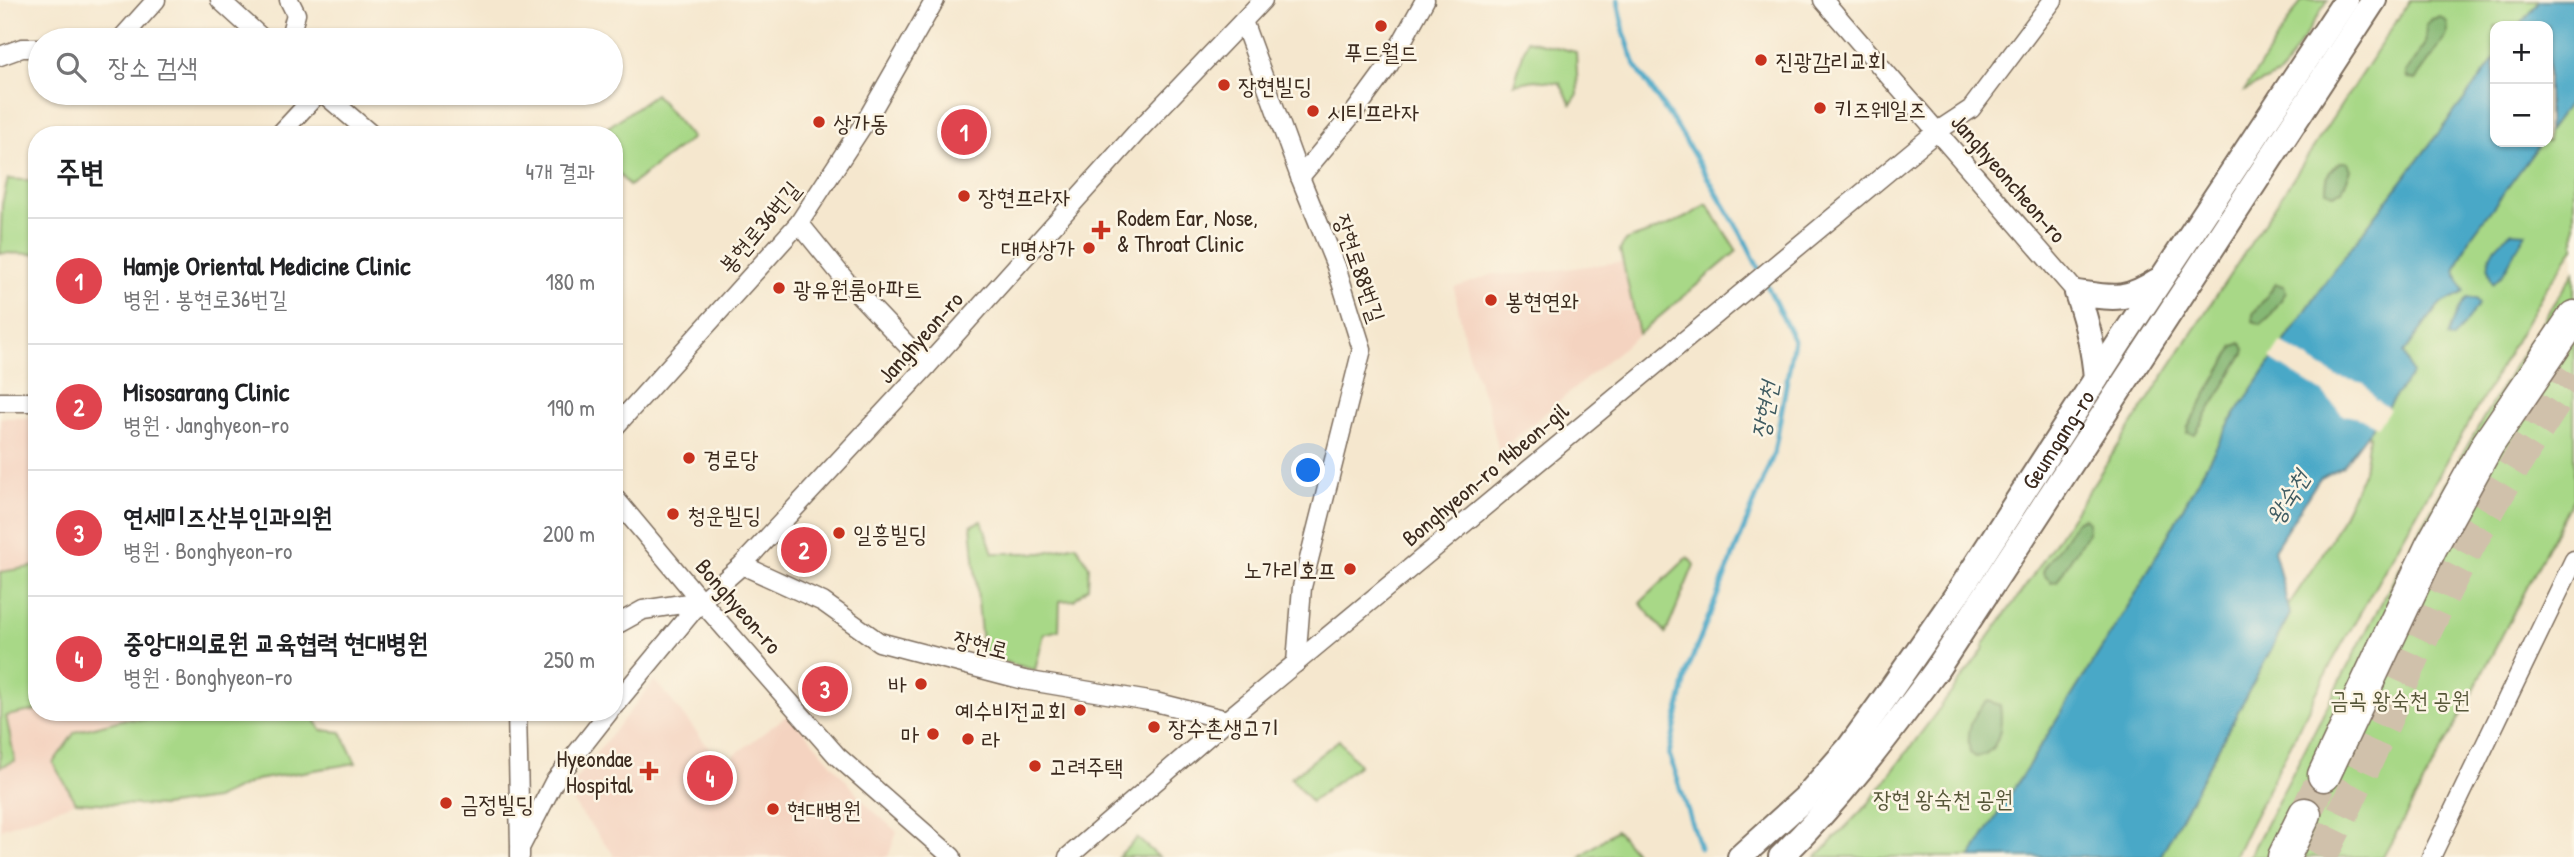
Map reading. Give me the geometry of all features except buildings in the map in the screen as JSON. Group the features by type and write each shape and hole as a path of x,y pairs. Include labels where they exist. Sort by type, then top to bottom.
{"highway":[{"path":"2324,775 2431,547 2488,444 2574,317"},
{"path":"2284,857 2305,814"}],"main road":[{"name":"Geumgang-ro","path":"1740,857 1805,798 1864,728 1958,593 2346,0"},
{"name":"Geumgang-ro","path":"1781,857 1829,809 1935,672 2374,0"},
{"path":"2096,379 2095,354 2077,293 2115,298 2138,293 2161,279"}],"street":[{"path":"131,28 156,0"},
{"path":"220,0 251,28"},
{"path":"289,0 296,14 292,28"},
{"name":"봉현로36번길","path":"623,418 799,223 867,119 935,0"},
{"name":"Janghyeon-ro","path":"623,695 701,601 742,565 927,366 1136,132 1263,0"},
{"path":"1300,177 1356,110 1389,65 1425,0"},
{"name":"Janghyeoncheon-ro","path":"1823,0 2077,293"},
{"name":"Bonghyeon-ro 14beon-gil","path":"1068,857 1227,720 1829,220 1936,132 1971,109 2053,0"},
{"name":"장현로88번길","path":"1243,21 1336,266 1362,349 1302,587 1296,663"},
{"path":"0,56 28,48"},
{"path":"288,126 308,105"},
{"path":"335,105 361,126"},
{"path":"799,223 846,281 927,366"},
{"path":"0,402 28,402"},
{"path":"0,412 28,412"},
{"name":"Bonghyeon-ro","path":"623,508 838,756 952,857"},
{"name":"장현로","path":"742,565 823,602 878,642 1024,680 1155,702 1227,720"},
{"path":"2431,857 2572,570"},
{"path":"623,621 643,610 701,601"},
{"path":"517,721 520,852"},
{"path":"520,852 554,782 602,721"}],"shaded area":[{"path":"1621,262 1639,334 1499,452 1488,406 1467,351 1454,288 1494,274 1524,274"},
{"path":"0,418 28,418 28,721 122,721 53,763 76,802 0,829"},
{"path":"655,680 722,764 789,714 867,805 897,832 888,857 613,857 566,791"}],"green space":[{"path":"2302,0 2328,0 2280,74 2244,91"},
{"name":"장현 왕숙천 공원","path":"2410,0 2540,0 2524,21 2490,21 2490,66 2328,278 2230,422 2135,595 1971,857 1816,857 1868,804 1983,650 1984,644 2032,577"},
{"path":"2440,17 2447,22 2446,37 2415,80 2407,78 2406,72 2425,45 2426,25 2432,19"},
{"path":"1527,40 1576,52 1578,94 1571,104 1560,83 1535,80 1514,84"},
{"path":"655,94 692,138 629,186 623,179 623,126 610,126"},
{"path":"2574,96 2574,248 2544,291 2332,662 2234,857 2160,857 2290,614 2288,606 2339,524 2364,471 2369,436 2367,433 2412,374 2404,353 2439,305 2463,292 2455,271 2468,241 2537,147 2553,147 2553,125"},
{"path":"2341,162 2348,162 2351,170 2342,191 2333,194 2326,191 2328,177 2331,170"},
{"path":"8,179 28,180 28,254 0,253 2,204"},
{"path":"1707,204 1737,251 1639,334 1620,250 1625,241 1678,221"},
{"name":"금곡 왕숙천 공원","path":"2574,272 2574,497 2455,726 2383,857 2249,857 2444,486 2529,342"},
{"path":"2276,284 2284,286 2286,292 2270,316 2261,324 2253,321 2253,314"},
{"path":"2241,343 2245,349 2244,353 2195,434 2187,433 2234,346"},
{"path":"2084,518 2088,522 2088,532 2057,581 2051,582 2043,574 2044,569 2076,522"},
{"path":"982,521 993,553 1042,553 1076,545 1089,566 1088,587 1074,600 1060,601 1059,630 1044,634 1035,670 983,656 971,525"},
{"path":"1688,557 1694,565 1666,633 1640,603"},
{"path":"28,567 28,712 6,716 15,761 0,767 0,572"},
{"path":"1988,701 2000,705 2000,729 1990,750 1976,757 1970,753 1969,731 1977,712"},
{"path":"117,721 316,721 321,730 341,732 356,763 256,780 215,799 162,806 76,802 53,763 75,732"},
{"path":"1339,740 1359,765 1311,802 1291,778"},
{"path":"1616,830 1638,856 1580,857"},
{"path":"1137,838 1159,857 1118,857"}],"water":[{"path":"2540,0 2574,0 2574,96 2553,125 2553,21 2524,21"},
{"name":"왕숙천","path":"2490,66 2490,147 2537,147 2468,241 2455,271 2464,292 2439,305 2404,353 2412,374 2343,466 2319,479 2274,550 2290,614 2160,857 1971,857 2135,595 2230,422 2328,278"},
{"path":"2512,232 2526,233 2502,275 2493,284 2489,268 2491,255 2499,243"},
{"path":"2467,298 2476,299 2479,304 2453,339 2448,337 2455,316"}],"pier":[{"path":"2281,342 2338,377 2364,383 2375,399 2390,409 2377,427 2365,420 2342,414 2322,392 2270,359"}],"waterway":[{"name":"장현천","path":"1618,0 1624,32 1635,65 1679,130 1742,235 1794,340 1774,453 1688,669 1669,754 1700,848"}],"tunnel":[{"path":"2321,857 2471,542 2503,485 2574,375"},
{"path":"2305,814 2324,775"}],"place":[{"name":"푸드월드","path":"1381,26"},
{"name":"진광감리교회","path":"1761,60"},
{"name":"장현빌딩","path":"1224,85"},
{"name":"키즈웨일즈","path":"1820,108"},
{"name":"시티프라자","path":"1313,111"},
{"name":"상가동","path":"819,122"},
{"name":"Hamje Oriental Medicine Clinic","path":"964,132"},
{"name":"장현프라자","path":"964,196"},
{"name":"Rodem Ear, Nose, & Throat Clinic","path":"1101,230"},
{"name":"대명상가","path":"1089,248"},
{"name":"광유원룸아파트","path":"779,288"},
{"name":"봉현연와","path":"1491,300"},
{"name":"경로당","path":"689,458"},
{"name":"청운빌딩","path":"673,514"},
{"name":"일흥빌딩","path":"839,533"},
{"name":"Misosarang Clinic","path":"804,550"},
{"name":"노가리호프","path":"1350,569"},
{"name":"바","path":"921,684"},
{"name":"연세미즈산부인과의원","path":"825,689"},
{"name":"예수비전교회","path":"1080,710"},
{"name":"장수촌생고기","path":"1154,727"},
{"name":"마","path":"933,734"},
{"name":"라","path":"968,739"},
{"name":"고려주택","path":"1035,766"},
{"name":"Hyeondae Hospital","path":"649,771"},
{"name":"중앙대의료원 교육협력 현대병원","path":"710,778"},
{"name":"금정빌딩","path":"446,803"},
{"name":"현대병원","path":"773,809"}]}
